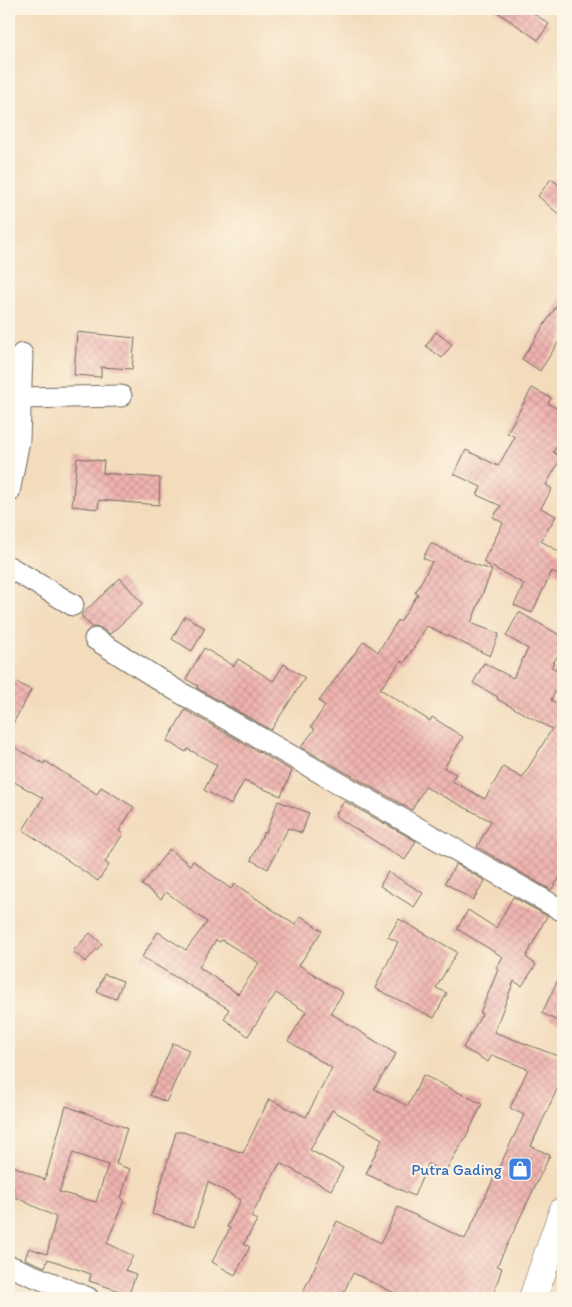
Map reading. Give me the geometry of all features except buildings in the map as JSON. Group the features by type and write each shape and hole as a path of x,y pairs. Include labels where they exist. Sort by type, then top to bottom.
{"highway":[{"path":"533,1298 563,1211"}],"street":[{"path":"9,492 19,440 22,354"},
{"path":"21,398 121,396"},
{"path":"9,568 73,605"},
{"path":"95,639 182,694 563,911"},
{"path":"9,1266 88,1298"}],"place":[{"name":"Putra Gading","path":"520,1169"}]}
